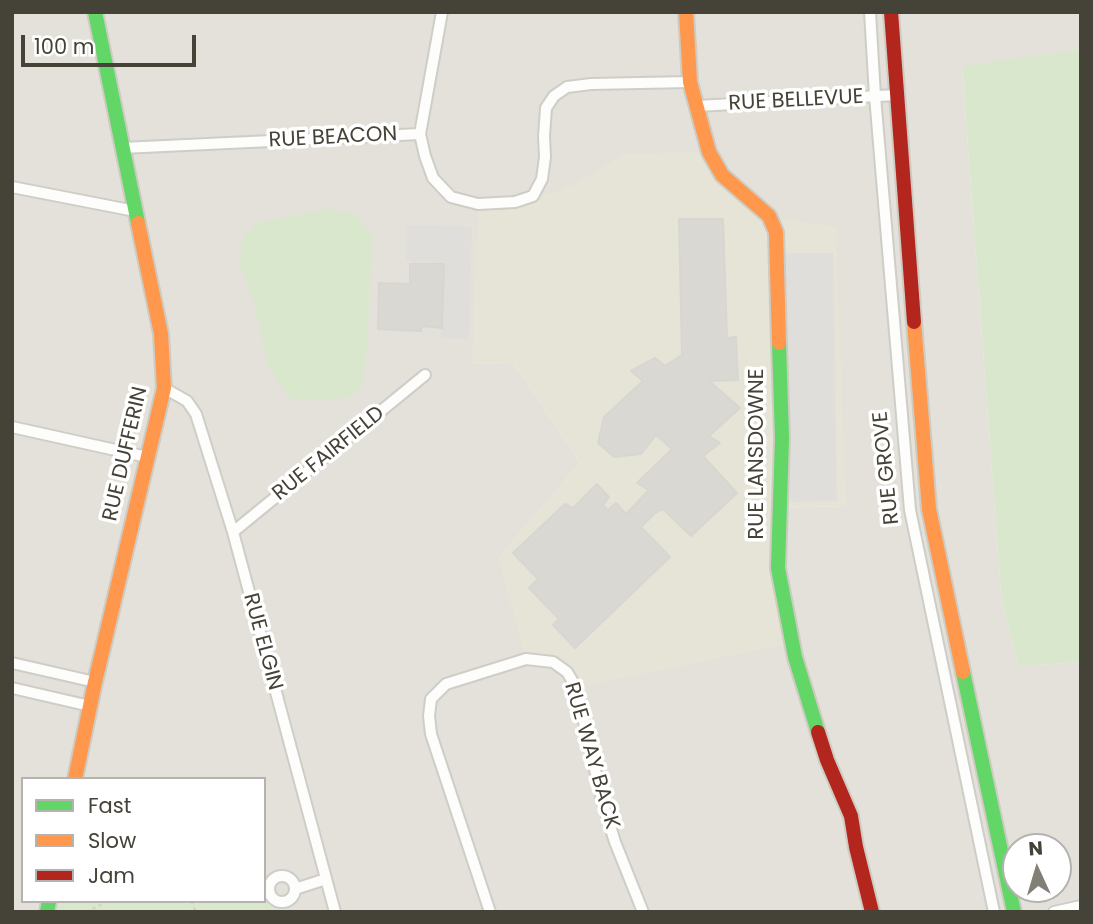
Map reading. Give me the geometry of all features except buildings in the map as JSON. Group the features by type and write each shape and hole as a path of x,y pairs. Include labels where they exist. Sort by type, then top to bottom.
{"street":[{"name":"RUE DUFFERIN","path":"75,777 164,388 161,334 95,12"},
{"name":"RUE BEACON","path":"122,148 420,135 442,12"},
{"name":"RUE LANSDOWNE","path":"686,12 691,82 709,152 722,175 769,216 776,232 782,439 778,568 795,657 827,760 851,816 872,912"},
{"name":"RUE GROVE","path":"870,12 910,510 994,912"},
{"name":"RUE GROVE","path":"891,12 929,509 1014,912"},
{"path":"420,135 433,178 451,198 478,204 515,202 533,196 542,179 546,108 554,96 567,87 691,82"},
{"name":"RUE BELLEVUE","path":"697,106 896,95"},
{"path":"12,187 135,212"},
{"name":"RUE FAIRFIELD","path":"233,532 425,375"},
{"name":"RUE ELGIN","path":"164,388 187,401 196,414 233,532 335,912"},
{"path":"12,427 148,457"},
{"name":"RUE WAY BACK","path":"490,912 431,734 431,699 446,684 526,659 554,662 567,672 576,687 602,800 615,842 643,912"},
{"path":"12,663 95,682"},
{"path":"12,688 90,706"},
{"path":"295,890 292,881 283,876 267,882 271,898 280,907 290,899 295,890 326,879"},
{"path":"1054,912 1081,906"}],"path":[{"path":"86,912 105,903"}],"shaded area":[{"path":"12,12 1081,12 1081,49 962,67 1001,594 1018,666 1081,662 1081,912 275,912 266,901 266,777 21,777 21,903 49,903 47,912 12,912","holes":["627,154 769,216 846,506 774,508 772,574 783,646 498,558 580,463 513,363 472,364 533,196 559,193"]},
{"path":"709,152 769,216 836,227 846,506 774,508 772,574 784,645 576,687 567,672 526,659 498,558 580,463 513,363 472,364 478,204 559,192 627,154"},
{"path":"407,225 472,227 469,339 441,339 444,263 406,261"},
{"path":"785,253 833,253 837,501 790,502"}],"green space":[{"path":"1081,49 1081,662 1018,666 1001,594 962,66"},
{"path":"327,209 358,215 372,239 363,383 349,397 303,401 289,397 268,366 253,299 240,265 242,240 257,223"},
{"path":"266,901 275,912 47,912 49,903 266,903"}],"traffic: fast":[{"path":"95,12 138,223"},
{"path":"779,343 782,438 778,568 795,657 818,732"},
{"path":"963,672 1014,912"},
{"path":"47,912 49,903"}],"traffic: slow":[{"path":"686,12 690,82 709,152 722,175 769,216 776,232 779,343"},
{"path":"75,777 164,388 161,334 138,223"},
{"path":"914,322 929,509 963,672"}],"traffic: jam":[{"path":"891,12 914,322"},
{"path":"818,732 851,816 872,912"}]}
